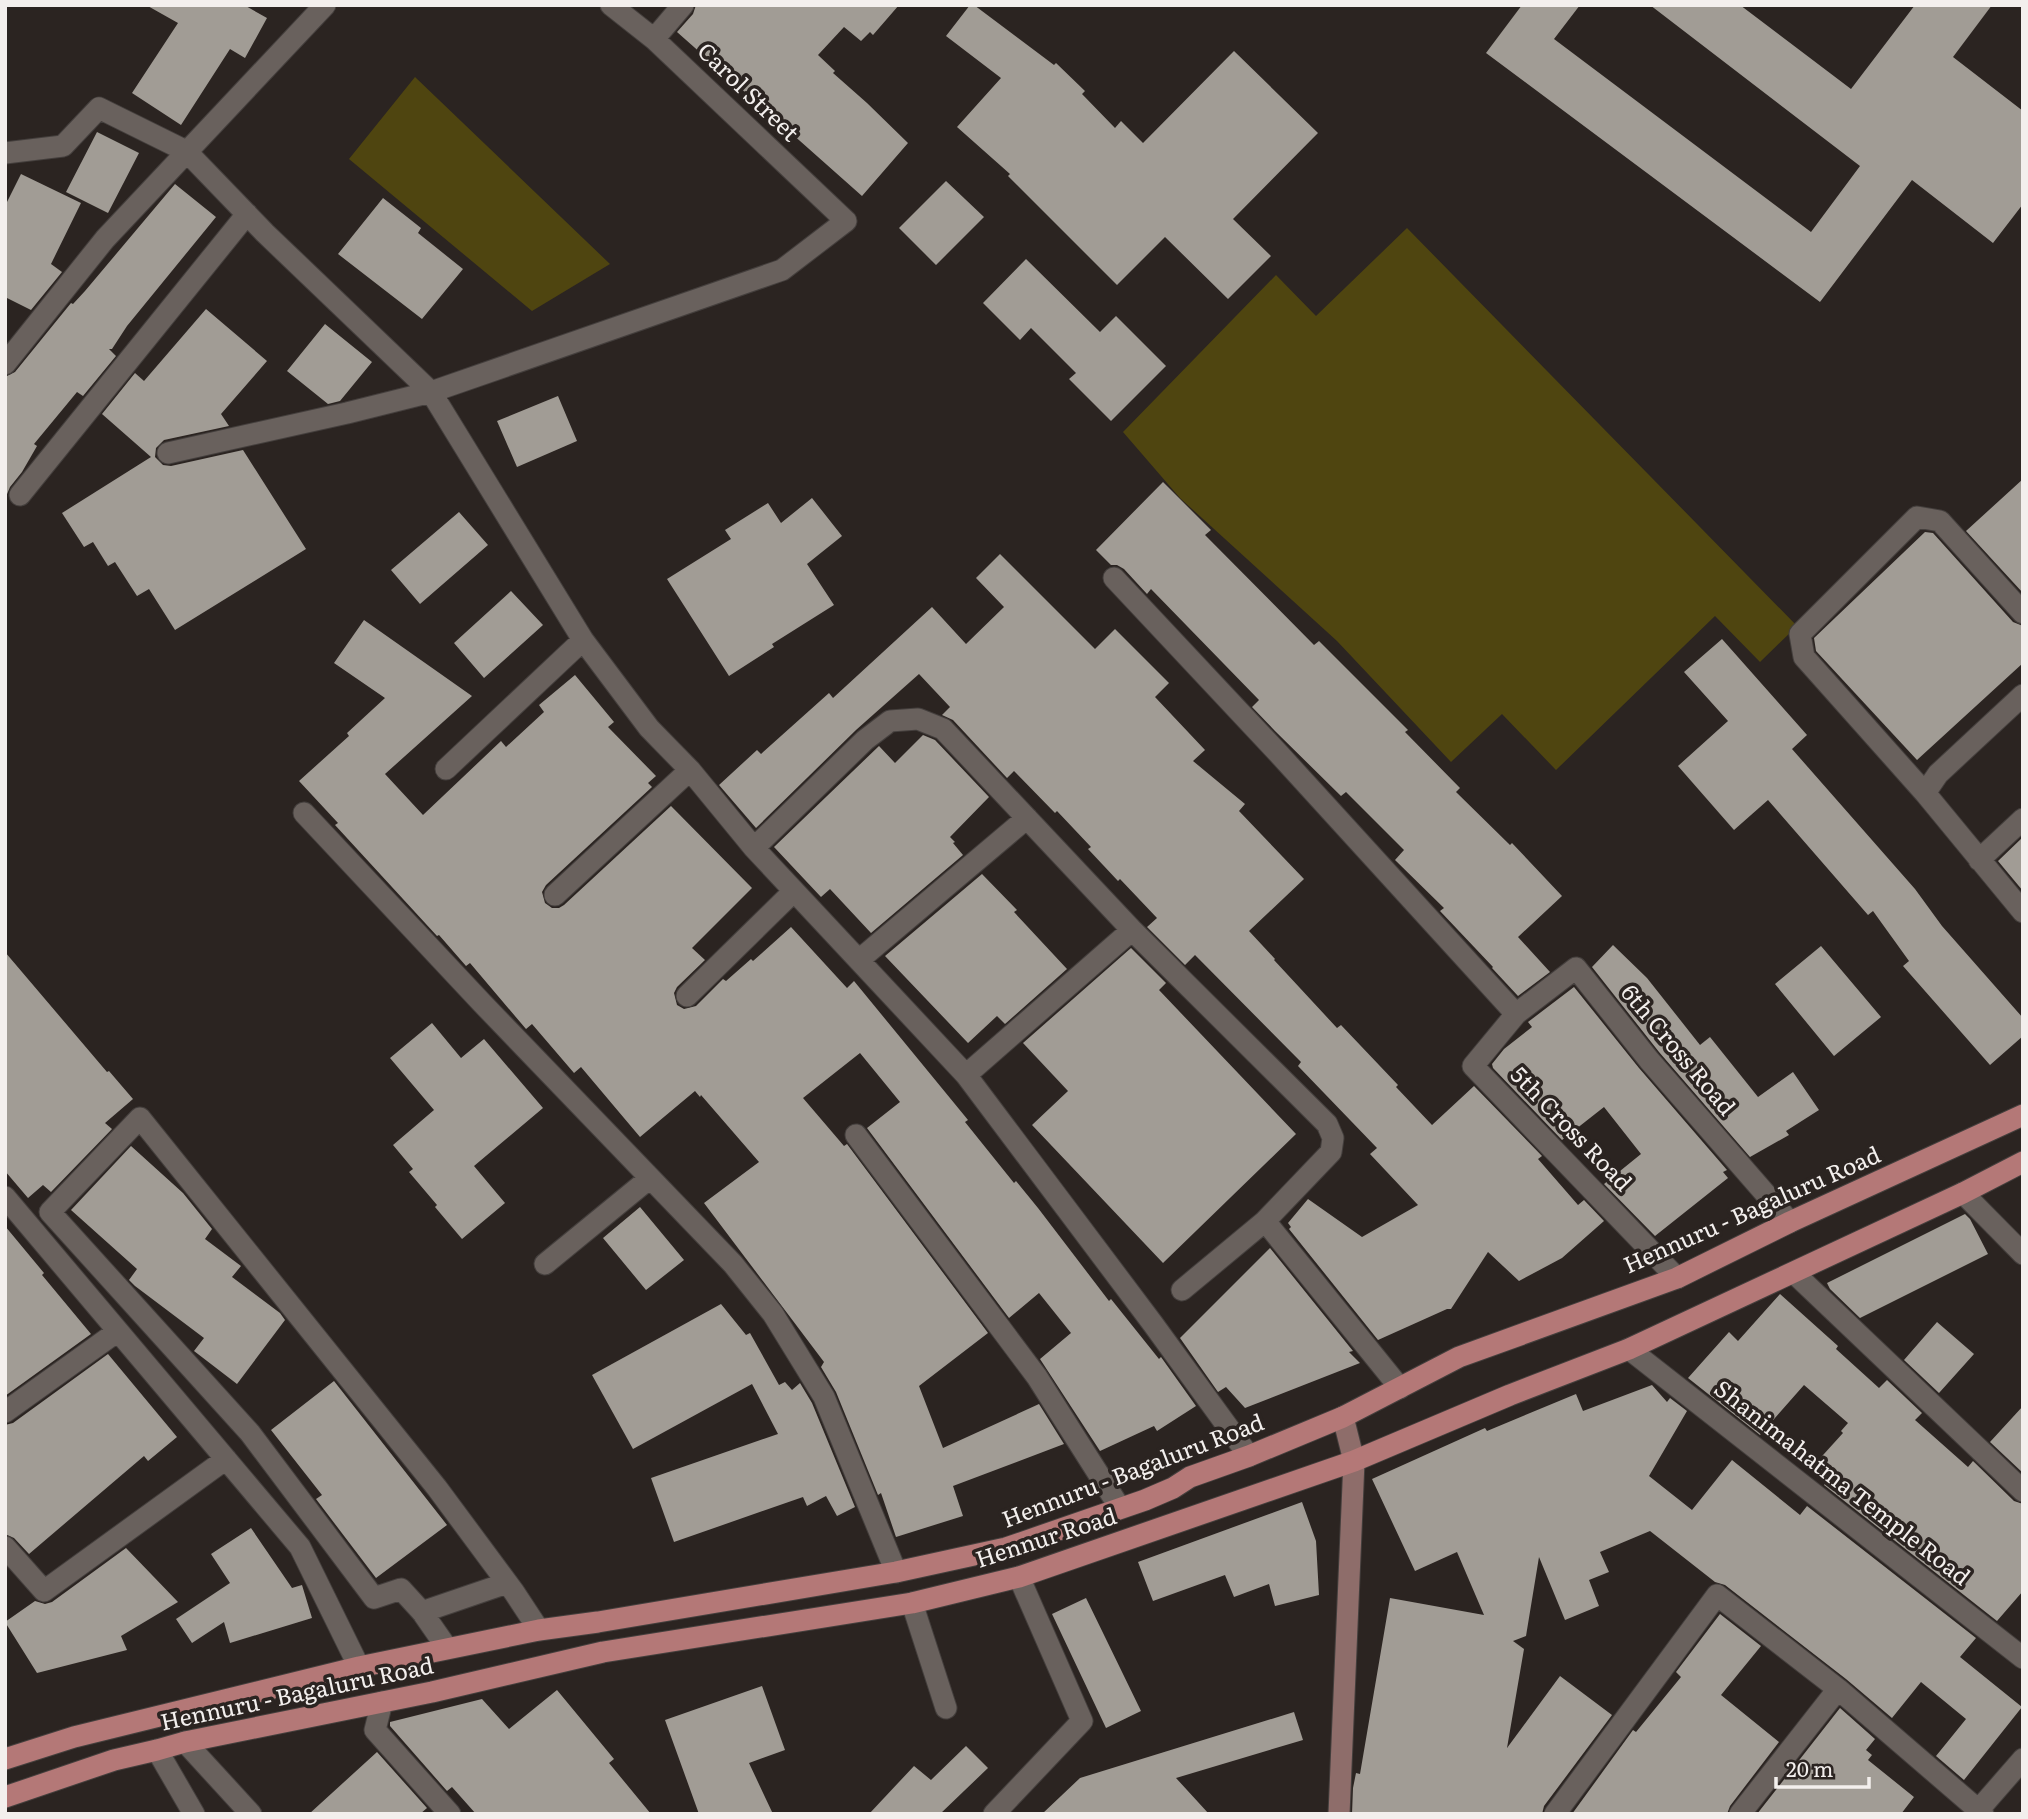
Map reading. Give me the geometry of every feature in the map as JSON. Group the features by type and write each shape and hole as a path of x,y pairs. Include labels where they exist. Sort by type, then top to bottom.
{"main road":[{"name":"Hennuru - Bagaluru Road","path":"5,1759 74,1737 447,1648 538,1630 897,1572 1006,1548 1173,1488 1190,1477 1343,1418 1459,1357 1676,1278 1790,1222 2023,1115"},
{"path":"1629,1349 1963,1193 2023,1162"},
{"name":"Hennur Road","path":"603,1652 912,1604 1019,1577 1354,1461 1629,1349"},
{"name":"Hennuru - Bagaluru Road","path":"5,1797 114,1760 185,1742 382,1702 603,1652"}],"street":[{"path":"5,363 105,239 325,5"},
{"name":"Carol Street","path":"431,392 782,270 846,221 654,39 611,5"},
{"path":"654,39 683,5"},
{"path":"5,153 63,146 99,108 186,151 265,233 431,392 583,640 649,728 690,770 754,848 966,1075 1147,1314 1249,1456"},
{"path":"20,495 247,214"},
{"path":"168,453 431,392"},
{"path":"2023,613 1940,521 1917,517 1800,634 1804,657 1925,793 2023,912"},
{"path":"1114,578 1516,1014"},
{"path":"446,769 583,640"},
{"path":"1925,793 1938,774 2023,695"},
{"path":"754,848 865,740 890,721 918,719 943,729 1132,930 1327,1124 1333,1138 1331,1152 1265,1221 1182,1290"},
{"path":"555,895 690,770"},
{"path":"304,813 491,1013 733,1264 774,1314 824,1397 897,1572"},
{"path":"859,960 1027,818"},
{"path":"1979,860 2023,819"},
{"path":"687,996 794,891"},
{"path":"966,1075 1132,930"},
{"name":"6th Cross Road","path":"1516,1014 1576,968 1649,1060 1790,1222"},
{"name":"5th Cross Road","path":"1516,1014 1473,1066 1676,1278"},
{"path":"447,1648 422,1612 401,1589 374,1598 250,1433 50,1213 140,1118 437,1488 538,1630"},
{"path":"856,1135 1037,1377 1120,1508"},
{"path":"545,1264 650,1178"},
{"path":"1963,1193 2023,1254"},
{"path":"8,1207 118,1331 300,1547 359,1667"},
{"path":"1265,1221 1400,1388"},
{"path":"1794,1273 2023,1491"},
{"path":"5,1412 118,1331"},
{"name":"Shanimahatma Temple Road","path":"1629,1349 2023,1658"},
{"path":"1339,1814 1354,1461 1343,1418"},
{"path":"5,1547 44,1591 226,1459"},
{"path":"994,1814 1082,1721 1019,1577"},
{"path":"422,1612 507,1583"},
{"path":"1555,1814 1717,1595 1838,1689 1979,1812 2023,1759"},
{"path":"912,1604 946,1708"},
{"path":"1740,1814 1838,1689"},
{"path":"382,1702 375,1730 450,1814"},
{"path":"185,1742 251,1814"},
{"path":"157,1750 194,1814"}],"shaded area":[{"path":"415,77 610,264 532,311 349,159"},
{"path":"1407,228 1797,626 1760,662 1715,616 1556,770 1502,714 1451,762 1337,641 1180,498 1123,432 1276,275 1316,316"}],"building":[{"path":"146,5 244,5 267,18 245,58 230,49 181,125 132,93 178,23"},
{"path":"696,5 899,5 873,35 870,32 861,41 844,27 818,55 835,71 833,73 908,143 862,196 677,32 693,14"},
{"path":"970,5 974,5 1054,65 1056,63 1085,91 1082,94 1115,128 1121,121 1143,143 1234,51 1318,133 1233,219 1271,256 1228,299 1165,237 1117,285 1008,176 1010,174 957,127 1001,78 946,36"},
{"path":"1522,5 1580,5 1554,39 1811,232 1860,166 1650,5 1740,5 1851,89 1915,5 1992,5 1953,57 2023,111 2023,204 1993,243 1912,180 1820,302 1486,53"},
{"path":"97,132 139,153 108,213 66,192"},
{"path":"21,174 81,203 51,264 62,272 31,310 5,297 5,206"},
{"path":"946,181 984,217 936,265 899,228"},
{"path":"175,184 216,217 127,326 112,349 109,349 116,356 83,396 77,392 34,444 37,446 5,499 5,377 15,372"},
{"path":"383,198 421,228 418,233 463,269 422,319 338,254"},
{"path":"1026,259 1100,332 1116,316 1166,366 1111,421 1069,379 1076,373 1031,328 1020,340 983,303"},
{"path":"206,309 267,361 221,414 229,426 164,440 156,448 155,457 163,465 171,466 243,450 306,549 175,630 149,589 137,596 115,562 108,566 93,542 84,547 62,513 151,457 102,414 135,373 144,381"},
{"path":"325,324 372,362 340,401 328,404 287,371"},
{"path":"558,396 577,441 517,467 497,421"},
{"path":"2023,479 2023,593 1966,531"},
{"path":"1163,482 1211,530 1205,535 1314,645 1319,641 1408,730 1405,732 1460,788 1456,792 1510,845 1512,843 1562,896 1518,937 1550,972 1518,996 1440,911 1444,908 1395,860 1404,850 1346,792 1341,796 1275,731 1252,707 1259,700 1151,589 1147,594 1124,569 1111,565 1096,550"},
{"path":"812,498 842,536 807,564 834,605 772,644 774,647 729,676 667,579 731,539 725,530 768,503 781,523"},
{"path":"459,512 488,545 420,604 391,570"},
{"path":"1925,532 1933,533 2013,622 2023,626 2023,663 1917,760 1816,651 1814,638"},
{"path":"1000,554 1095,649 1115,629 1169,683 1155,697 1205,750 1193,761 1245,804 1239,811 1304,879 1249,931 1274,960 1337,1028 1341,1025 1432,1125 1474,1086 1542,1156 1538,1159 1578,1205 1584,1200 1604,1221 1562,1258 1519,1281 1488,1252 1451,1309 1378,1340 1289,1229 1291,1227 1288,1223 1308,1199 1362,1237 1418,1205 1370,1154 1377,1148 1298,1066 1301,1062 1195,955 1185,965 1147,927 1157,918 1088,849 1091,847 1057,811 1055,813 1014,771 1007,778 953,720 942,715 950,707 919,674 856,730 756,828 719,785 757,750 761,754 829,693 833,698 932,607 966,644 1004,607 976,578"},
{"path":"511,591 543,625 484,678 454,643"},
{"path":"364,620 472,696 385,774 423,815 501,741 506,747 544,712 539,705 575,675 614,722 608,727 656,776 648,783 652,787 546,885 542,892 545,903 552,908 564,905 671,806 752,888 692,948 705,960 677,987 674,993 677,1005 684,1009 696,1006 723,979 726,981 751,959 753,961 791,927 847,988 854,981 968,1120 965,1122 1014,1183 1016,1181 1038,1208 1109,1301 1111,1299 1159,1359 1161,1357 1196,1406 1157,1431 1154,1426 1100,1451 1040,1359 1071,1333 1039,1293 1009,1318 867,1128 900,1102 860,1053 803,1098 844,1146 847,1144 988,1333 919,1386 943,1448 1039,1404 1064,1444 953,1486 963,1516 896,1537 881,1493 878,1495 836,1392 821,1367 824,1362 704,1203 759,1162 695,1091 640,1137 581,1067 574,1073 532,1024 526,1029 470,963 466,966 439,935 437,936 335,825 338,823 299,781 349,736 347,733 385,698 334,663"},
{"path":"1722,639 1807,735 1792,749 1915,889 1942,926 2023,1018 2023,1036 1990,1065 1903,966 1909,961 1873,911 1868,915 1768,800 1734,830 1678,766 1728,721 1684,672"},
{"path":"923,735 935,740 989,797 950,837 963,855 871,933 830,889 821,897 774,847 879,746 895,763"},
{"path":"2023,837 2023,891 1998,861"},
{"path":"982,874 1067,969 1005,1024 997,1016 968,1043 885,956"},
{"path":"1613,945 1647,978 1700,1045 1710,1037 1758,1097 1793,1072 1819,1110 1786,1131 1789,1135 1750,1157 1659,1052 1592,967"},
{"path":"1821,946 1881,1017 1834,1056 1775,984"},
{"path":"1131,948 1166,983 1159,990 1296,1134 1163,1263 1032,1125 1068,1091 1023,1043"},
{"path":"5,952 133,1099 105,1123 112,1129 51,1192 43,1185 28,1198 5,1171"},
{"path":"1574,987 1727,1170 1723,1172 1728,1178 1655,1236 1604,1184 1641,1154 1604,1107 1562,1140 1493,1068 1492,1064 1504,1049 1532,1027 1528,1022"},
{"path":"432,1023 461,1058 484,1039 543,1108 474,1166 505,1203 462,1239 409,1172 413,1169 393,1145 434,1110 390,1058"},
{"path":"131,1146 183,1193 212,1229 205,1239 241,1266 232,1277 280,1313 285,1320 237,1384 194,1351 204,1338 135,1286 129,1280 137,1269 71,1210"},
{"path":"640,1207 684,1260 646,1290 603,1238"},
{"path":"1965,1214 1988,1254 1860,1318 1830,1289 1827,1283"},
{"path":"5,1226 91,1334 5,1396"},
{"path":"1270,1248 1360,1363 1245,1408 1226,1387 1218,1392 1180,1338"},
{"path":"1780,1294 1838,1346 1836,1349 1879,1388 1887,1380 1922,1413 1915,1420 1968,1467 1973,1461 2014,1501 2023,1504 2023,1591 1997,1621 1824,1485 1829,1478 1814,1465 1843,1433 1841,1431 1848,1423 1804,1385 1760,1435 1688,1378 1729,1332 1738,1341"},
{"path":"721,1304 746,1335 750,1333 779,1385 785,1382 792,1390 800,1383 812,1403 855,1507 837,1516 826,1496 807,1506 803,1497 674,1542 651,1478 778,1434 752,1384 633,1449 592,1375"},
{"path":"1937,1322 1974,1354 1939,1393 1904,1360"},
{"path":"108,1354 177,1437 148,1461 144,1456 29,1554 14,1538 5,1534 5,1425 13,1423"},
{"path":"334,1381 447,1525 376,1578 316,1499 322,1495 271,1430"},
{"path":"1652,1385 1667,1402 1670,1398 1687,1411 1649,1476 1692,1510 1732,1460 1800,1515 1807,1506 1976,1638 1960,1657 2022,1707 1964,1780 1936,1756 1966,1719 1921,1682 1892,1718 1725,1585 1715,1582 1650,1531 1600,1552 1609,1572 1589,1580 1599,1606 1565,1620 1539,1557 1526,1636 1513,1641 1524,1649 1507,1748 1560,1676 1612,1715 1544,1806 1542,1814 1352,1814 1353,1788 1356,1773 1360,1774 1390,1598 1484,1615 1457,1552 1415,1571 1372,1479 1485,1428 1487,1431 1576,1394 1583,1411"},
{"path":"2023,1406 2023,1473 1990,1442"},
{"path":"1302,1502 1316,1541 1319,1595 1275,1606 1269,1584 1234,1597 1225,1575 1153,1601 1138,1562"},
{"path":"251,1528 292,1588 302,1585 312,1618 230,1643 224,1622 192,1643 176,1619 230,1583 211,1554"},
{"path":"126,1548 178,1602 121,1636 127,1650 37,1673 5,1622 35,1601 45,1604 52,1602"},
{"path":"1086,1598 1141,1711 1106,1728 1052,1614"},
{"path":"1720,1614 1761,1646 1721,1695 1779,1742 1730,1806 1727,1814 1572,1814 1633,1730 1636,1732 1681,1677 1676,1672"},
{"path":"762,1686 785,1750 749,1763 773,1814 699,1814 665,1720"},
{"path":"557,1690 614,1759 609,1763 651,1814 476,1814 452,1787 447,1791 390,1726 390,1722 482,1699 509,1729"},
{"path":"1840,1708 1875,1739 1866,1750 1872,1755 1868,1760 1914,1797 1901,1814 1757,1814"},
{"path":"1294,1712 1303,1740 1176,1778 1209,1814 1042,1814 1080,1778"},
{"path":"966,1746 988,1768 940,1814 869,1814 914,1766 931,1780"},
{"path":"377,1752 427,1808 420,1814 309,1814"}]}
